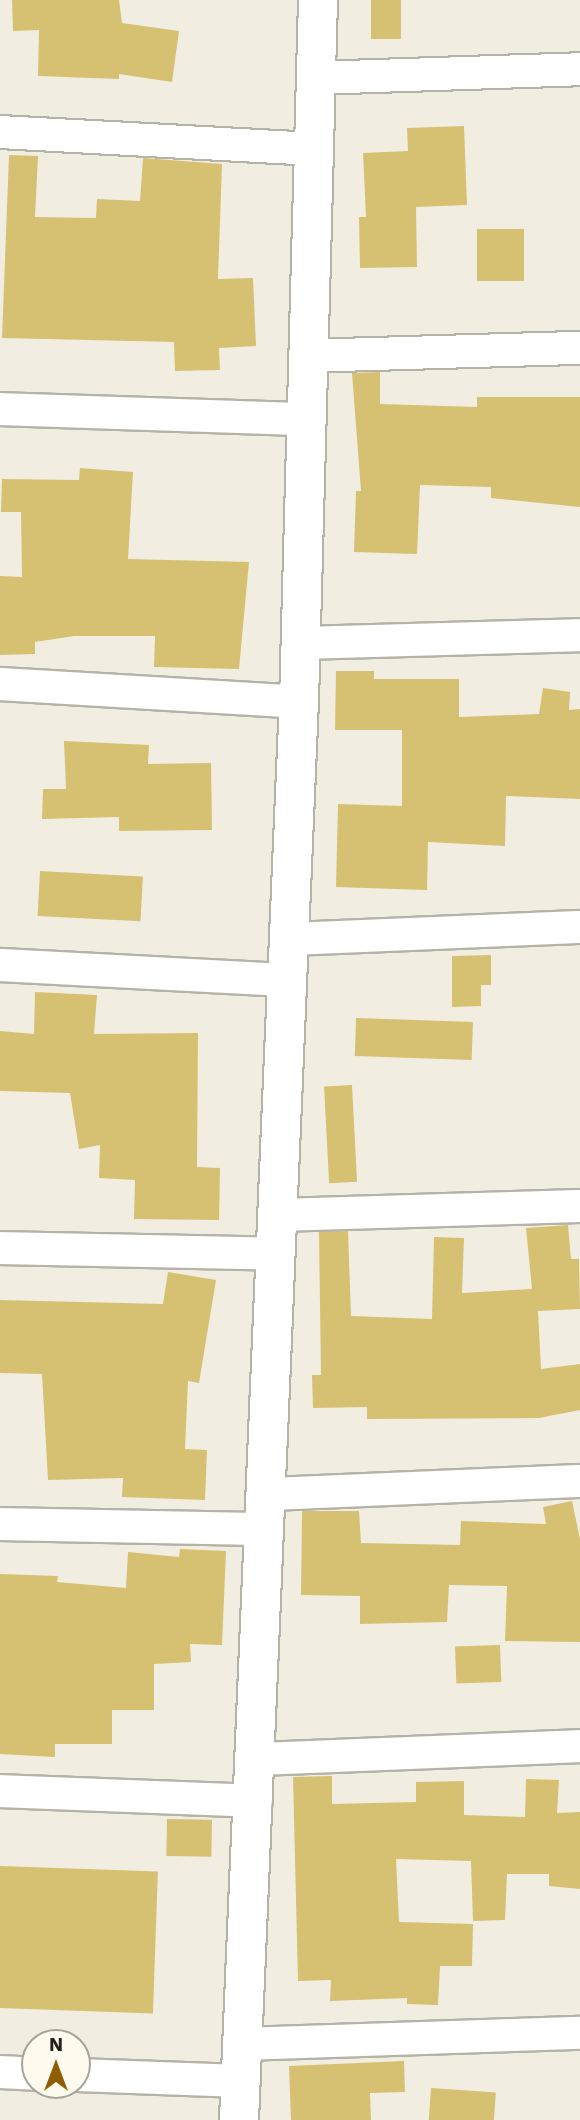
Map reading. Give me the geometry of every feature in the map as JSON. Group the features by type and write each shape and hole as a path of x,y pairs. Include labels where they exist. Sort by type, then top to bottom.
{"street":[{"path":"239,2120 256,1801 275,1254 299,702 306,356 318,0"},
{"path":"315,78 580,69"},
{"path":"0,132 312,149"},
{"path":"306,356 580,348"},
{"path":"0,409 305,419"},
{"path":"300,643 580,635"},
{"path":"0,684 299,702"},
{"path":"289,939 580,928"},
{"path":"0,965 288,981"},
{"path":"278,1215 580,1206"},
{"path":"0,1248 275,1254"},
{"path":"0,1524 268,1511 580,1481"},
{"path":"257,1759 580,1746"},
{"path":"0,1791 256,1801"},
{"path":"91,2074 580,2033"},
{"path":"0,2072 21,2073"}],"building":[{"path":"12,0 119,0 122,23 179,31 172,82 119,74 119,79 38,76 39,30 13,31"},
{"path":"371,0 401,0 401,39 371,39"},
{"path":"464,126 467,205 416,207 417,267 360,268 359,217 366,217 363,153 408,151 407,128"},
{"path":"9,155 38,156 35,217 96,218 97,199 140,201 143,158 222,164 218,279 253,278 256,346 219,348 220,370 175,371 174,342 2,338"},
{"path":"477,229 524,229 524,281 477,281"},
{"path":"380,372 380,404 477,407 477,397 580,397 580,507 491,498 491,487 420,485 417,554 354,552 356,491 361,491 352,373"},
{"path":"80,468 133,472 128,559 249,562 239,669 154,667 155,636 74,636 35,642 35,654 0,655 0,576 22,577 21,512 1,512 2,479 79,480"},
{"path":"336,671 374,671 374,679 459,679 459,717 539,714 543,688 570,692 569,710 580,709 580,799 506,796 505,846 428,842 427,890 336,887 338,804 402,806 402,730 335,730"},
{"path":"64,741 149,745 148,764 211,763 212,830 119,831 119,817 42,819 43,789 66,789"},
{"path":"40,871 143,876 141,921 38,916"},
{"path":"491,955 491,985 481,985 481,1006 452,1007 452,956"},
{"path":"35,992 97,995 94,1034 198,1033 197,1167 220,1168 219,1220 134,1219 135,1180 99,1178 100,1145 79,1149 70,1093 0,1091 0,1031 34,1034"},
{"path":"356,1018 473,1022 472,1060 355,1056"},
{"path":"352,1085 357,1182 329,1183 324,1086"},
{"path":"568,1225 571,1259 579,1259 580,1309 538,1311 541,1369 580,1364 580,1410 539,1418 367,1419 367,1407 313,1408 312,1375 321,1375 319,1232 348,1231 351,1316 432,1319 434,1237 464,1238 462,1293 532,1289 526,1228"},
{"path":"168,1272 216,1280 199,1383 188,1381 185,1449 207,1450 205,1500 122,1497 123,1478 48,1480 42,1374 0,1373 0,1300 163,1304"},
{"path":"572,1501 580,1539 580,1642 505,1641 507,1586 449,1585 447,1622 360,1624 360,1596 301,1595 302,1511 359,1511 361,1543 460,1545 461,1521 546,1524 543,1507"},
{"path":"180,1549 226,1551 222,1645 190,1644 191,1662 154,1664 154,1710 112,1710 112,1744 55,1744 55,1757 0,1754 0,1574 58,1576 57,1582 126,1588 128,1552 179,1557"},
{"path":"500,1645 501,1682 456,1684 455,1647"},
{"path":"332,1776 332,1804 416,1802 416,1782 464,1781 464,1815 525,1817 526,1779 559,1780 557,1813 580,1812 580,1889 549,1886 549,1874 507,1874 505,1920 473,1921 471,1861 396,1859 399,1922 473,1924 472,1966 440,1966 438,2005 407,2004 407,1998 330,2001 331,1980 298,1981 293,1777"},
{"path":"167,1819 212,1820 211,1857 166,1856"},
{"path":"0,1866 158,1872 153,2013 0,2008"},
{"path":"404,2061 405,2092 370,2093 371,2120 291,2120 289,2066"},
{"path":"431,2088 496,2093 494,2120 429,2120"}]}
